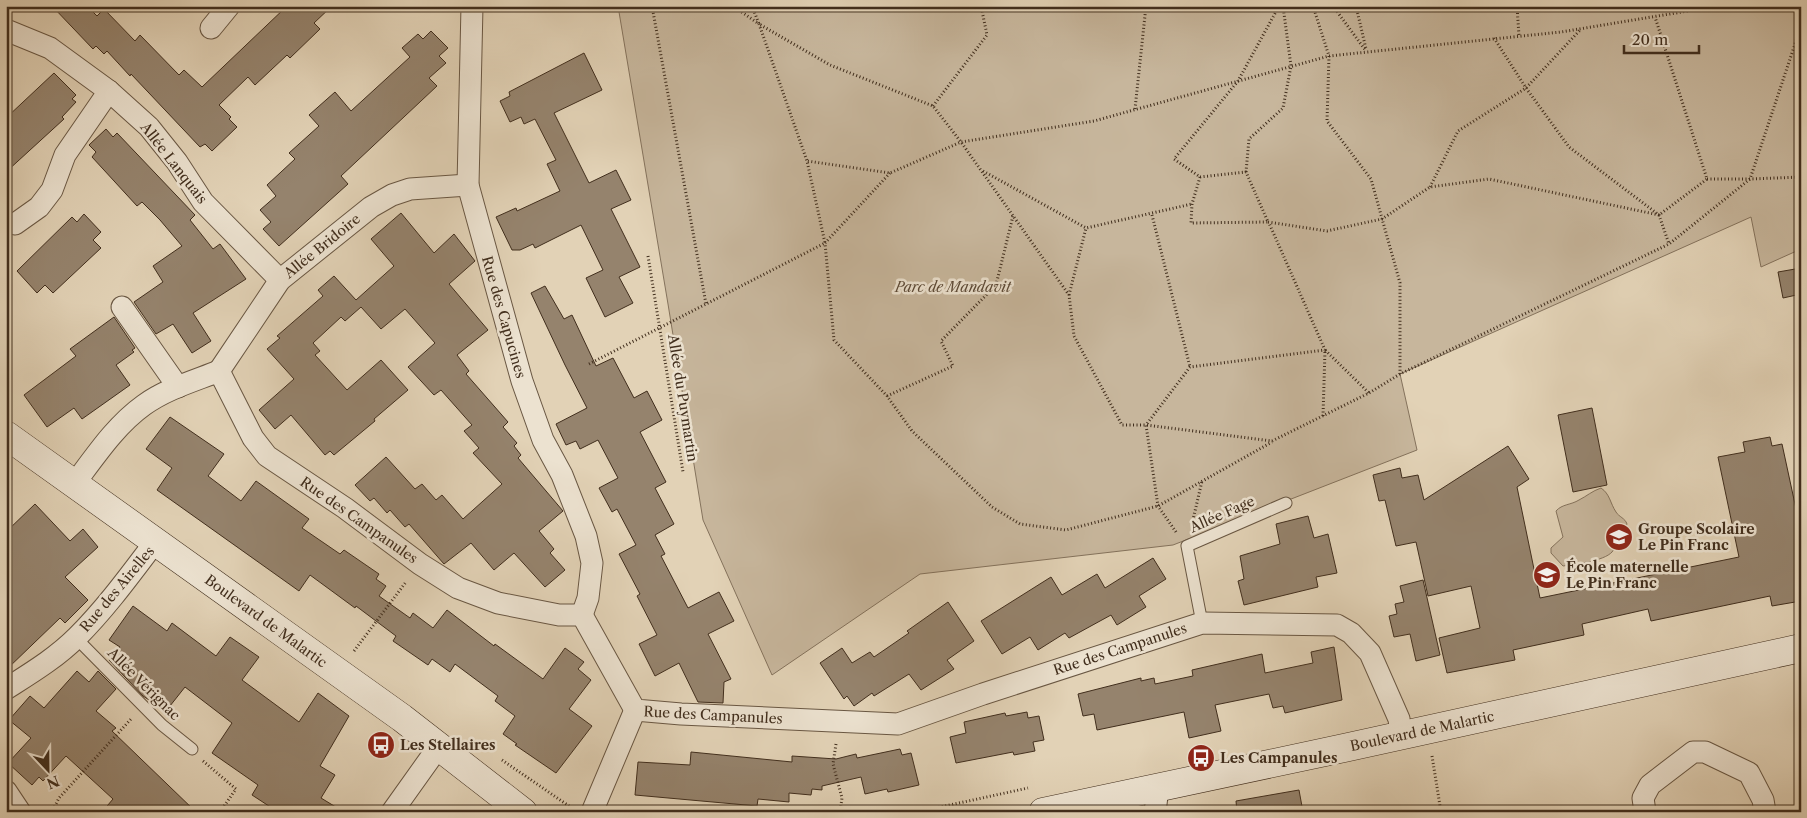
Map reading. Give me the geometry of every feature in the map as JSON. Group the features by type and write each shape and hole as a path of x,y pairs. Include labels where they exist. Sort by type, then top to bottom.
{"street":[{"path":"211,28 229,6"},
{"name":"Rue des Capucines","path":"472,6 468,185 522,380 543,440 562,475 586,536 592,563 588,598 582,615"},
{"name":"Allée Lanquais","path":"6,30 50,48 110,91 149,127 177,162 203,202 280,280"},
{"path":"15,224 40,207 52,190 65,155 110,91"},
{"name":"Allée Bridoire","path":"219,371 280,280 363,212 392,194 410,189 468,185"},
{"path":"122,307 178,387"},
{"path":"75,483 108,438 126,419 145,404 178,387 219,371"},
{"name":"Rue des Campanules","path":"219,371 253,438 267,456 345,508 420,564 458,588 498,603 559,616 582,615 635,710 681,714 898,724 983,694 1202,623 1337,625 1351,633 1370,653 1400,719 1401,734"},
{"name":"Boulevard de Malartic","path":"6,435 346,678 439,746 523,812"},
{"name":"Rue des Airelles","path":"6,689 45,664 76,638 105,607 155,542"},
{"name":"Boulevard de Malartic","path":"1043,812 1157,800 1401,734 1801,648"},
{"path":"592,812 635,710"},
{"path":"392,812 439,746"},
{"path":"1645,812 1643,798 1650,785 1693,752 1705,752 1749,773 1763,800 1765,812"},
{"path":"6,791 20,812"}],"lane":[{"name":"Allée Fage","path":"1202,623 1187,546 1286,503"},
{"name":"Allée Vérignac","path":"76,638 162,725 192,749"}],"path":[{"path":"652,6 706,304"},
{"path":"733,6 759,24 830,65 933,106 961,142 1069,295"},
{"path":"752,6 808,161 825,242 834,340 888,396 912,431 992,507 1020,524 1066,530 1158,506 1272,441 1369,393 1400,374 1668,244 1750,179 1801,26"},
{"path":"933,106 987,35 981,6"},
{"path":"1135,109 1146,6"},
{"path":"1281,6 1291,66 1283,108 1249,139 1246,172 1325,350 1369,393"},
{"path":"1246,172 1200,176 1174,159 1238,81 1281,6"},
{"path":"1313,6 1329,56 1327,121 1371,178 1400,283 1400,374"},
{"path":"1333,6 1366,52"},
{"path":"1356,6 1366,52"},
{"path":"1517,6 1519,36"},
{"path":"660,328 825,242 890,173 961,142 1094,121 1329,56 1519,36 1718,6"},
{"path":"1655,17 1707,179"},
{"path":"1430,187 1458,131 1526,88 1581,28"},
{"path":"1494,38 1526,88 1569,147 1659,215 1668,244"},
{"path":"808,161 890,173"},
{"path":"980,170 1086,228 1152,215 1192,204"},
{"path":"1200,176 1192,204 1191,223 1268,222 1327,231 1382,219 1430,187 1489,179 1659,215 1707,179 1801,177"},
{"path":"1152,215 1190,367"},
{"path":"888,396 953,366 941,341 996,285 1013,216"},
{"path":"1086,228 1069,295 1074,336 1122,424 1146,425 1272,441"},
{"name":"Allée du Puymartin","path":"648,256 683,472"},
{"name":"Allée du Puymartin","path":"589,364 660,328"},
{"path":"1187,546 1158,506 1146,425 1190,367 1325,350"},
{"path":"1324,416 1325,350"},
{"path":"1187,546 1202,481"},
{"path":"346,678 352,653 420,564"},
{"path":"53,810 59,798 143,705"},
{"path":"838,721 833,764 842,798 840,812"},
{"path":"1427,729 1441,812"},
{"path":"192,749 197,757 236,789 220,812"}],"green space":[{"name":"Parc de Mandavit","path":"618,6 1801,6 1801,249 1761,267 1751,217 1400,374 1417,450 1173,545 920,574 772,675 703,520"},
{"path":"1601,488 1608,496 1616,512 1627,524 1616,546 1608,555 1589,562 1563,566 1551,553 1551,548 1563,537 1556,511"}],"building":[{"path":"52,6 87,6 97,16 104,9 135,41 140,35 179,75 184,70 202,87 287,6 332,6 314,23 320,29 290,58 287,55 255,85 248,77 219,105 231,117 229,119 237,127 212,151 205,144 200,147 107,51 104,54 96,46 93,49"},
{"path":"431,31 448,48 439,56 446,63 429,78 437,86 341,176 348,184 279,246 263,229 271,222 260,210 276,196 267,185 295,159 289,153 319,126 309,115 335,92 351,111 410,57 402,48 418,34 423,39"},
{"path":"584,53 602,90 554,113 589,183 616,170 631,200 611,209 640,267 619,277 633,303 605,317 586,278 603,270 581,225 535,248 533,244 520,250 512,250 496,217 516,208 517,211 560,191 547,164 556,160 535,119 524,124 521,117 510,122 500,101 510,96 509,92"},
{"path":"54,73 76,95 72,99 76,102 62,117 64,119 6,172 6,118"},
{"path":"106,129 113,137 117,133 195,215 190,220 213,249 220,244 246,279 193,313 211,341 192,353 173,324 156,334 134,302 163,282 153,266 182,246 142,202 137,206 92,157 96,152 89,145"},
{"path":"401,213 434,253 454,234 475,261 449,284 488,330 457,355 469,371 466,374 508,422 503,427 517,443 514,446 521,455 518,458 563,511 539,531 554,549 550,553 565,570 545,587 514,553 494,570 471,543 444,564 409,524 405,527 390,510 387,513 374,498 370,501 355,485 386,457 415,489 422,484 436,500 442,495 463,519 502,484 473,453 479,448 464,431 472,425 441,390 434,395 408,367 435,343 405,309 381,329 361,307 345,321 341,317 313,343 320,351 315,355 347,390 381,360 408,390 374,419 375,421 334,455 330,451 325,455 291,415 275,429 259,410 294,379 267,349 280,338 277,336 323,296 318,290 334,276 356,300 394,266 371,239"},
{"path":"84,214 101,232 93,240 101,248 53,293 45,285 37,293 17,271 72,217 77,222"},
{"path":"1801,268 1801,294 1783,298 1778,272"},
{"path":"545,286 564,319 572,315 596,366 613,358 634,398 647,391 662,420 640,432 666,482 655,488 674,524 655,535 665,554 661,556 688,608 719,592 734,621 708,634 731,679 724,682 723,703 698,702 679,663 655,676 639,644 657,635 637,596 640,594 619,554 636,545 617,509 612,512 599,488 618,478 598,440 580,449 576,441 566,445 556,424 587,408 531,293"},
{"path":"114,317 135,348 132,350 134,352 116,365 130,385 82,419 74,408 47,427 24,395 76,356 70,349"},
{"path":"1592,408 1607,485 1573,492 1558,415"},
{"path":"170,417 224,454 208,476 241,501 256,481 309,519 302,528 340,554 344,550 379,574 376,579 386,586 379,596 410,618 413,613 433,628 447,610 494,646 495,644 543,679 565,648 584,662 578,669 591,680 569,709 592,726 556,773 515,745 517,744 503,734 515,716 495,701 498,696 455,664 450,672 432,659 428,665 393,641 396,636 310,575 299,591 157,490 172,468 146,449"},
{"path":"1770,437 1772,446 1782,444 1801,532 1801,601 1772,606 1770,596 1651,621 1648,609 1582,624 1584,635 1513,650 1515,660 1447,673 1439,638 1480,628 1471,586 1428,596 1416,542 1396,546 1385,500 1379,501 1373,475 1400,468 1402,478 1418,475 1424,500 1508,446 1529,479 1517,487 1540,598 1739,557 1718,457 1745,452 1743,442"},
{"path":"35,504 70,541 83,529 98,547 65,577 88,600 65,623 60,618 6,670 6,532"},
{"path":"1308,516 1314,538 1328,534 1337,573 1316,577 1318,587 1244,605 1238,581 1244,579 1240,556 1280,544 1276,524"},
{"path":"1153,558 1166,579 1139,596 1146,607 1117,625 1111,615 1069,638 1065,633 1038,650 1030,637 1002,654 981,621 1051,577 1062,595 1097,574 1105,588"},
{"path":"1423,580 1440,655 1416,661 1410,634 1394,637 1389,616 1397,614 1395,604 1404,602 1400,586"},
{"path":"948,602 974,641 947,660 954,669 921,690 909,674 874,696 872,693 854,706 847,696 844,699 820,663 842,648 852,663 870,652 874,657 909,633 907,631"},
{"path":"133,606 167,631 172,623 216,656 230,637 259,657 242,680 299,722 318,693 349,716 320,766 335,775 321,798 344,812 278,812 252,795 258,785 212,753 232,723 185,687 166,711 143,696 109,660 120,647 109,640"},
{"path":"1334,647 1342,700 1285,713 1283,706 1273,708 1269,694 1215,705 1221,731 1189,738 1184,712 1097,730 1094,714 1083,716 1078,694 1141,678 1141,681 1154,678 1155,684 1193,676 1192,670 1262,654 1265,673 1313,663 1311,652"},
{"path":"77,671 89,682 98,671 116,689 96,711 116,728 112,731 196,812 102,812 113,799 66,756 43,781 39,777 32,785 8,763 31,738 9,720 30,696 44,708"},
{"path":"1027,712 1028,718 1039,716 1044,740 1033,742 1035,751 1014,755 1013,752 956,763 950,737 966,733 964,722 1005,713 1006,716"},
{"path":"900,749 902,755 911,753 919,785 888,792 887,789 865,794 861,777 822,786 822,790 812,789 811,795 789,793 789,802 758,799 757,806 635,795 638,762 690,765 691,752 792,762 792,756 836,759 856,754 857,758"},
{"path":"1299,790 1303,812 1237,812 1236,801"}],"place":[{"name":"Groupe Scolaire Le Pin Franc","path":"1619,537"},
{"name":"École maternelle Le Pin Franc","path":"1547,575"},
{"name":"Les Stellaires","path":"381,745"},
{"name":"Les Campanules","path":"1201,758"}]}
